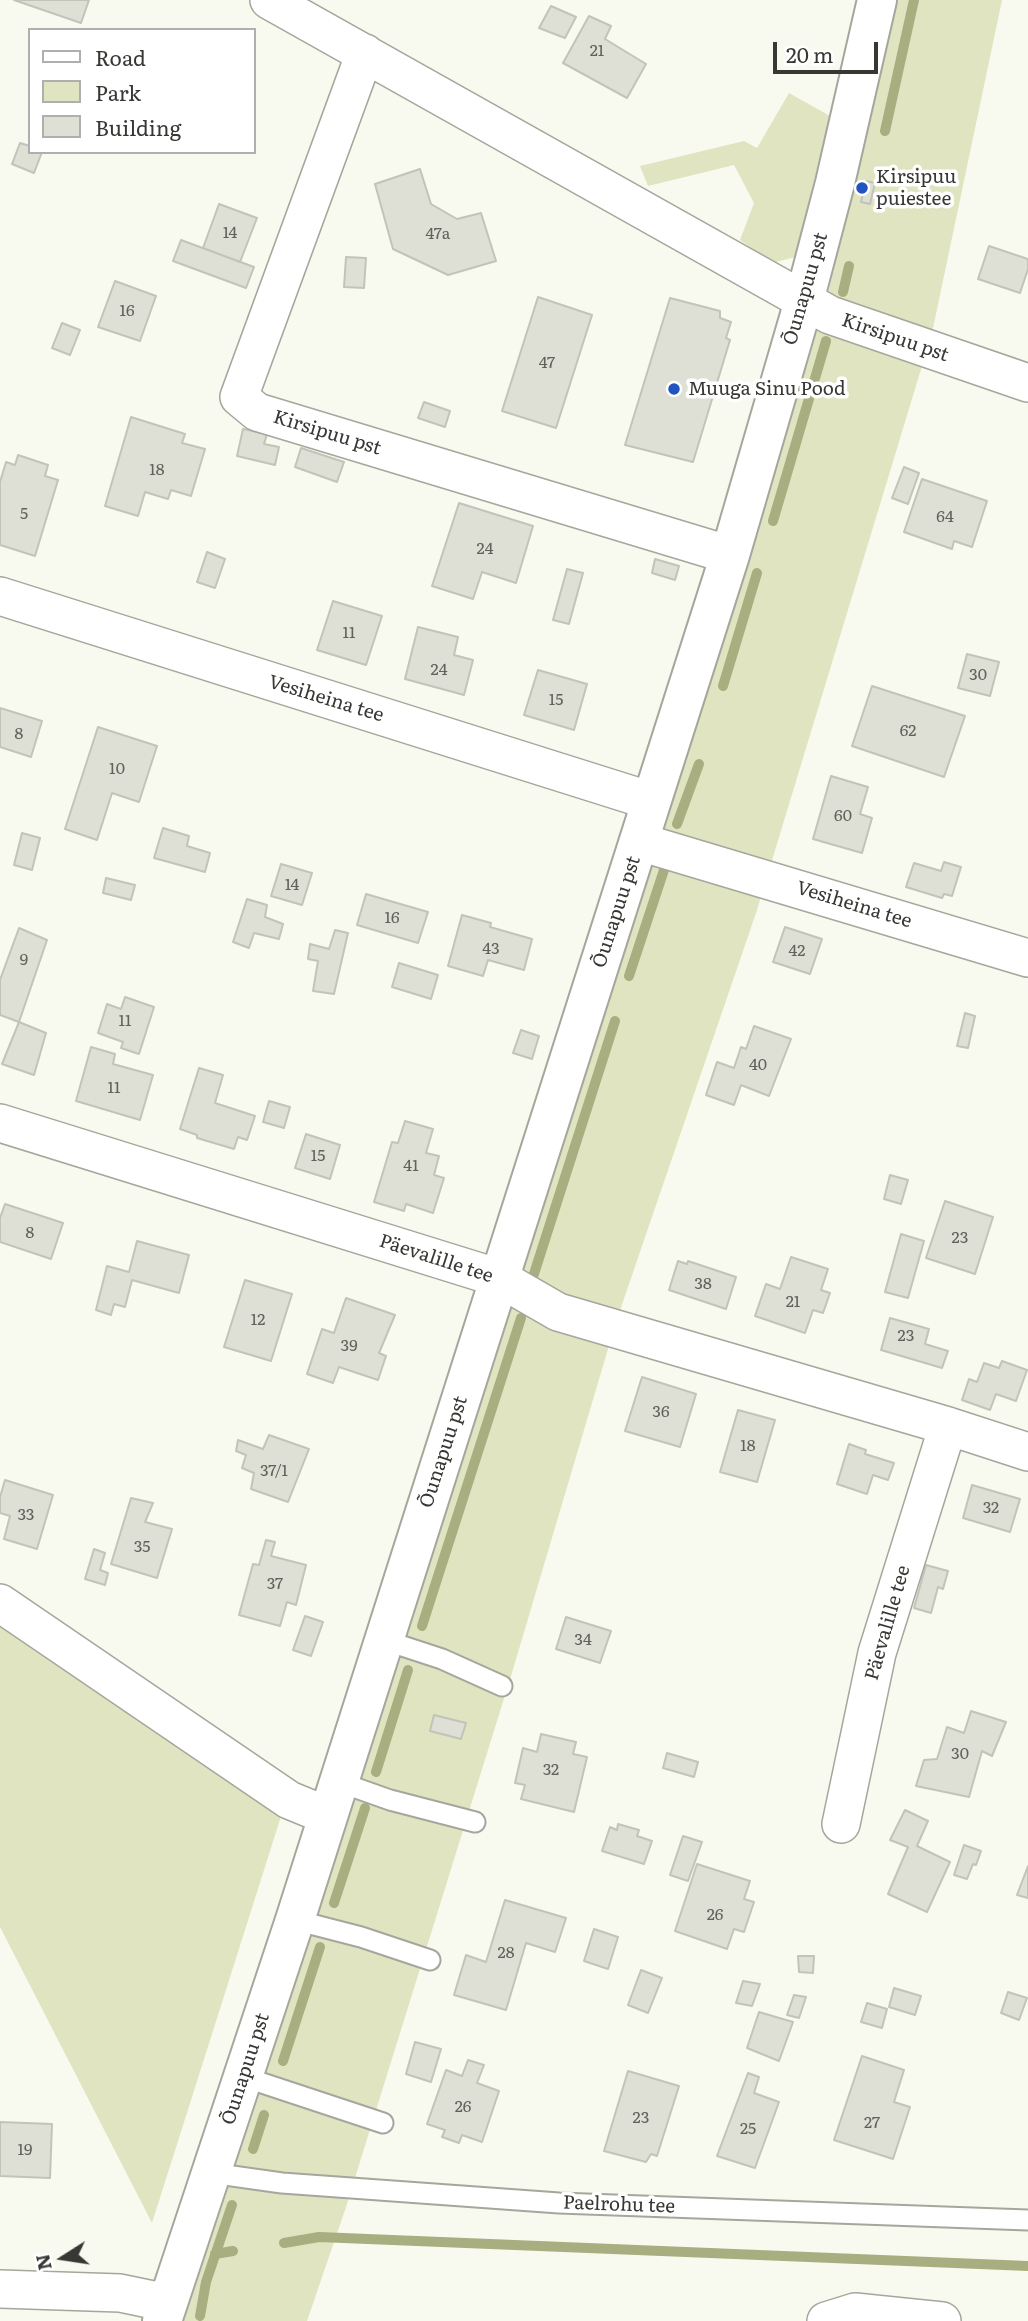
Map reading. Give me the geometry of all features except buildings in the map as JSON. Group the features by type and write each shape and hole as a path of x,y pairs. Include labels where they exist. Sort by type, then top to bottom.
{"street":[{"name":"Kirsipuu pst","path":"269,0 830,315 1028,383"},
{"name":"Õunapuu pst","path":"165,2312 295,1920 730,555 804,301 835,183 877,0"},
{"name":"Kirsipuu pst","path":"365,53 239,397 257,412 730,555"},
{"name":"Vesiheina tee","path":"0,596 651,801"},
{"name":"Vesiheina tee","path":"640,842 1028,958"},
{"name":"Päevalille tee","path":"0,1123 499,1278 558,1312 1028,1452"},
{"name":"Päevalille tee","path":"841,1824 877,1653 948,1426"},
{"path":"0,1603 289,1800 333,1799"},
{"path":"0,2289 120,2294 165,2312"},
{"path":"826,2321 855,2312 942,2321"}],"lane":[{"path":"384,1640 442,1659 502,1686"},
{"path":"333,1799 390,1800 475,1822"},
{"path":"295,1920 361,1937 430,1960"},
{"path":"244,2077 383,2123"},
{"name":"Paelrohu tee","path":"211,2173 282,2183 559,2203 1028,2220"}],"green space":[{"path":"897,0 1002,0 932,333 756,913 616,1322 511,1676 345,2210 307,2321 184,2321 265,2077 405,1629 743,577 828,294"},
{"path":"789,93 830,116 795,257 772,263 740,240 754,203 734,165 648,186 640,166 744,141 757,148"},
{"path":"3,1623 284,1807 152,2223 0,1927 0,1626"}],"waterway":[{"path":"885,131 914,0"},
{"path":"843,292 849,266"},
{"path":"773,521 826,341"},
{"path":"723,686 757,573"},
{"path":"677,824 699,764"},
{"path":"629,976 664,870"},
{"path":"533,1277 615,1021"},
{"path":"422,1626 521,1318"},
{"path":"376,1772 408,1670"},
{"path":"334,1903 365,1808"},
{"path":"283,2061 320,1947"},
{"path":"253,2149 264,2115"},
{"path":"200,2316 206,2282 232,2205"},
{"path":"284,2243 319,2237 1028,2266"},
{"path":"215,2254 233,2251"}],"place":[{"name":"Kirsipuu puiestee","path":"862,188"},
{"name":"Muuga Sinu Pood","path":"674,389"}]}
